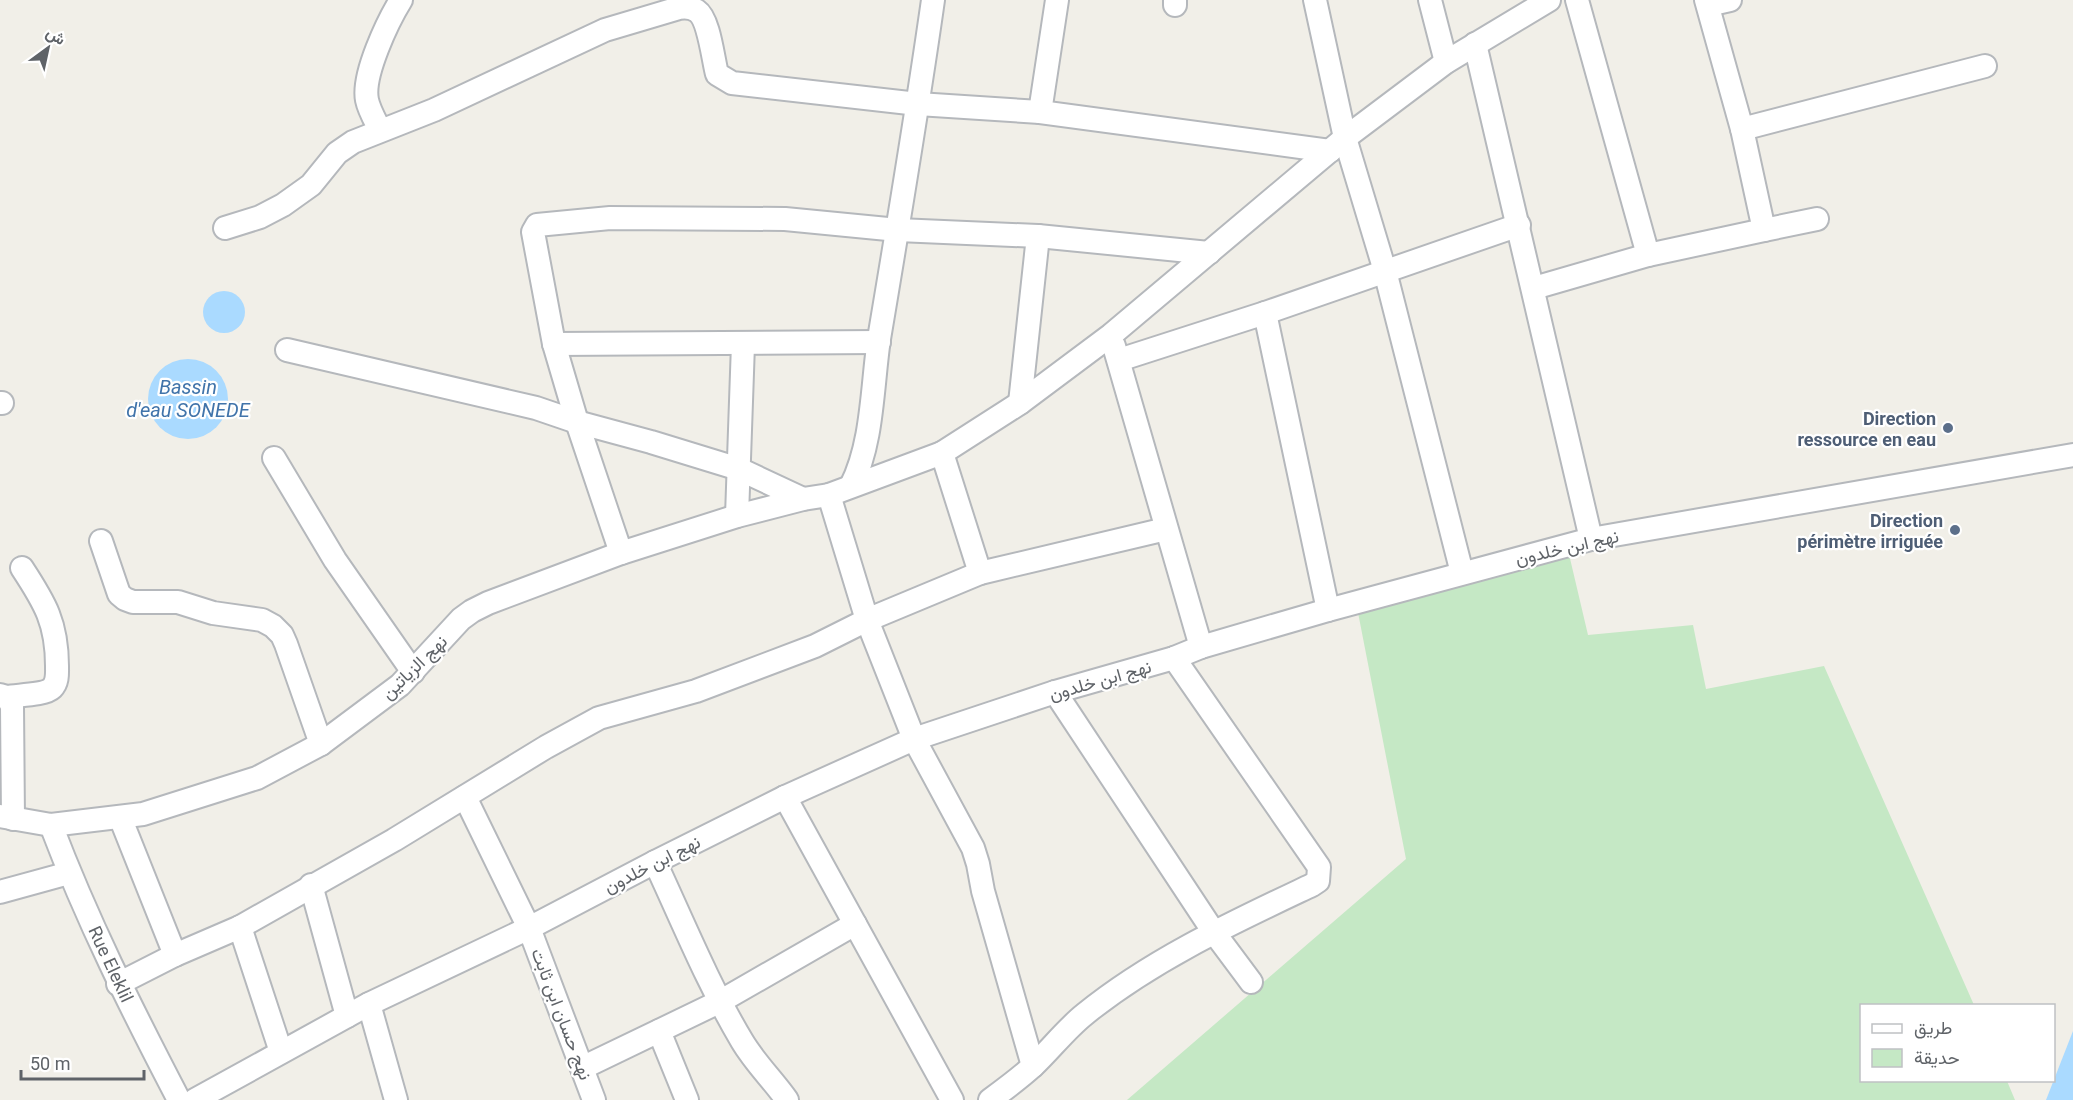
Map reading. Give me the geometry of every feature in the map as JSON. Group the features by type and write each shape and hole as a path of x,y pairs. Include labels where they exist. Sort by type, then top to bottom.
{"street":[{"path":"380,130 367,102 366,93 375,52 402,0"},
{"path":"851,486 861,459 871,408 879,342 933,0"},
{"path":"1040,112 1056,0"},
{"path":"1315,0 1338,144 1385,271 1462,573"},
{"path":"1430,0 1446,62"},
{"name":"نهج الزياتين","path":"7,817 51,825 143,814 207,796 257,778 321,744 400,685 472,610 621,553 738,516 803,499 829,495 942,453 1020,403 1111,335 1338,144 1446,62 1550,0"},
{"path":"1577,0 1648,255"},
{"path":"1730,0 1707,3 1742,129 1764,230"},
{"path":"225,228 260,217 283,205 310,185 337,153 353,142 434,110 605,30 689,7 698,11 704,18 717,74 732,83 918,104 1040,112 1338,144"},
{"path":"1475,44 1591,539"},
{"path":"1742,129 1985,66"},
{"path":"621,553 577,422 554,344 533,232 537,225 610,218 784,219 898,230 1038,236 1209,252"},
{"path":"1534,288 1648,255 1817,219"},
{"path":"1119,360 1265,313 1519,225"},
{"path":"1020,403 1038,236"},
{"path":"1265,313 1328,610"},
{"path":"1111,335 1201,647"},
{"path":"554,344 879,342"},
{"path":"738,516 743,344"},
{"path":"287,350 536,408 739,469 803,499"},
{"path":"942,453 980,573"},
{"name":"نهج ابن خلدون","path":"205,1098 281,1052 369,1004 529,928 785,797 914,739 1055,692 1174,658 1201,647 1591,539 2073,455"},
{"path":"274,458 335,560 413,672"},
{"path":"829,495 867,620 914,739 973,848 1033,1066"},
{"path":"118,984 175,955 240,927 465,797 546,747 600,718 696,691 815,646 867,620 980,573 1166,529"},
{"path":"101,542 119,594 125,599 134,602 178,602 213,613 266,621 276,628 286,644 321,744"},
{"path":"4,696 46,692 53,687 57,674 57,649 53,625 43,600 22,568"},
{"path":"990,1100 1033,1066 1086,1013 1136,979 1213,932 1318,881 1319,867 1174,658"},
{"path":"1055,692 1213,932 1251,982"},
{"path":"4,696 12,706 7,817"},
{"name":"نهج حسان ابن ثابت","path":"465,797 529,928 594,1100"},
{"path":"785,797 952,1100"},
{"path":"120,817 175,955"},
{"name":"Rue Eleklil","path":"51,825 69,873 118,984 179,1100"},
{"path":"655,862 743,1043 787,1100"},
{"path":"0,892 69,873"},
{"path":"311,885 347,1016"},
{"path":"582,1068 721,1001 855,924"},
{"path":"240,927 281,1052"},
{"path":"369,1004 396,1100"},
{"path":"659,1031 687,1100"}],"green space":[{"path":"1568,550 1588,635 1693,625 1706,689 1824,666 1974,1004 1860,1004 1860,1082 2007,1082 2015,1100 1127,1100 1406,859 1354,592"}],"water":[{"name":"Bassin d'eau SONEDE","path":"224,291 232,292 239,297 244,304 244,320 239,327 232,332 224,333 216,332 209,327 204,320 203,312 204,304 209,297 216,292"},
{"name":"Bassin d'eau SONEDE","path":"188,359 203,362 216,371 225,384 228,399 225,414 216,427 203,436 188,439 173,436 160,427 151,414 148,399 151,384 160,371 173,362"},
{"path":"2073,1031 2073,1100 2046,1100 2055,1082"}],"place":[{"name":"Direction ressource en eau","path":"1948,428"},
{"name":"Direction périmètre irriguée","path":"1955,530"}]}
